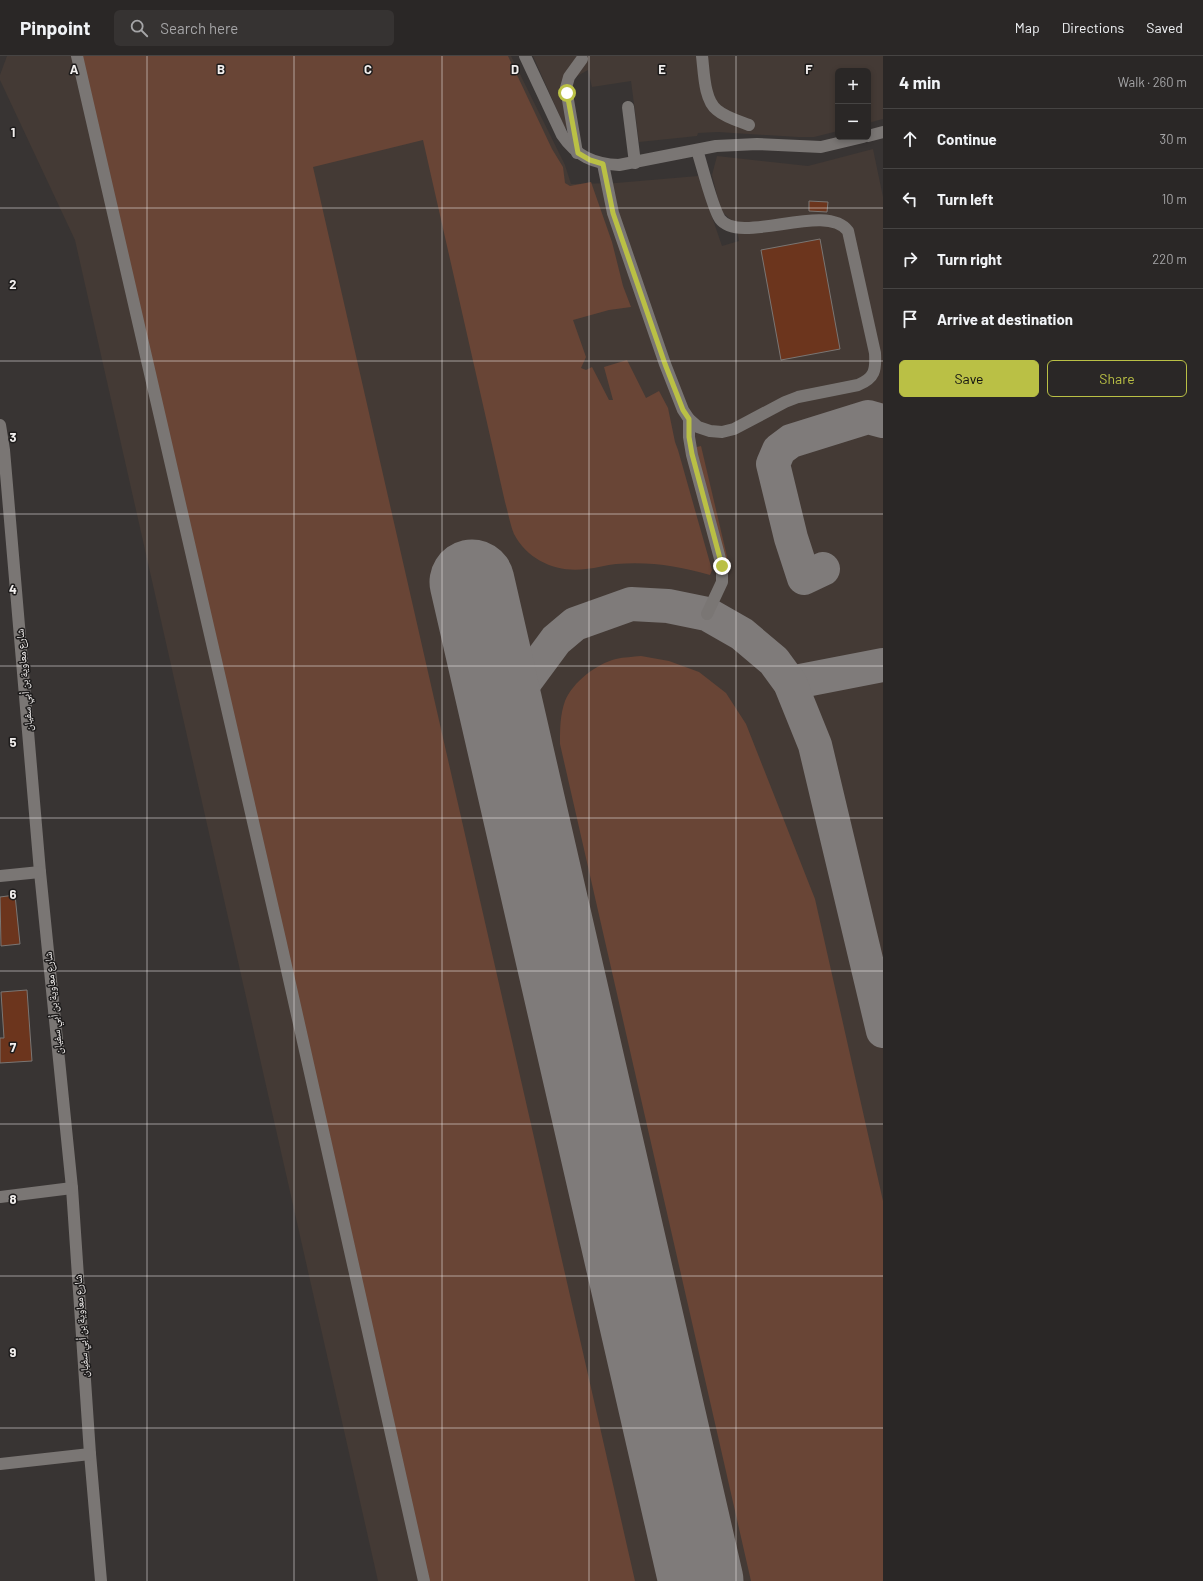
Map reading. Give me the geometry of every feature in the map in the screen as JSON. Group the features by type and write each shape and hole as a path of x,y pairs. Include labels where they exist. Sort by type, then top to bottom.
{"street":[{"path":"77,56 280,939 424,1581"},
{"path":"525,56 562,135 578,153 590,160 603,164 619,165 635,163 697,150 745,144 821,147 850,140"},
{"path":"702,56 708,96 713,107 723,114 749,125"},
{"path":"578,153 566,88 569,77 582,59"},
{"path":"628,107 635,163"},
{"path":"871,135 883,132"},
{"path":"603,164 613,213 665,364 683,410 689,419 698,426 710,431 722,432 734,429 785,402 798,397 858,385 867,381 874,374 876,364 875,353 850,236 845,227 835,222 812,221 758,227 730,226 724,223 717,212 697,150"},
{"path":"689,419 689,437 692,454 722,566 722,582 707,614"},
{"name":"شارع معاوية بن أبي سفيان","path":"0,425 4,450 40,872 72,1188 90,1454 101,1581"},
{"path":"0,876 40,872"},
{"path":"0,1197 72,1188"},
{"path":"0,1464 90,1454"}],"shaded area":[{"path":"7,56 511,56 565,165 571,184 616,183 698,176 722,246 739,241 736,224 721,211 712,175 717,156 808,166 873,149 883,197 883,1581 378,1581 75,240 0,80 0,75"},
{"path":"81,56 508,56 552,149 563,167 565,183 570,186 591,182 612,242 623,286 631,307 609,310 573,320 586,357 581,368 586,370 592,367 609,400 613,400 604,367 627,360 646,398 659,391 668,408 675,442 712,570 710,575 676,567 640,563 616,564 575,570 565,569 545,563 527,551 514,534 511,526 423,140 313,167 635,1581 426,1581"},
{"path":"533,56 883,56 883,119 871,122 871,68 835,68 835,132 814,137 718,132 698,133 697,136 639,142 631,81 592,87 588,70 570,80 577,125 565,128"},
{"path":"701,446 729,565 717,565 688,449"},
{"path":"641,656 669,661 699,672 726,693 746,724 815,899 883,1201 883,1581 751,1581 560,744 563,706 569,694 579,681 593,669 608,661 619,658"}],"building":[{"path":"809,201 828,202 827,212 809,211"},
{"path":"820,239 840,349 781,360 761,250"},
{"path":"15,895 20,944 1,946 0,897"},
{"path":"27,990 32,1061 0,1063 0,1038 4,1038 1,992"}],"taxiway":[{"path":"823,569 804,578 791,538 773,464 779,450 791,441 868,417 883,421"},
{"path":"511,752 522,686 556,640 575,624 631,604 668,606 707,614 742,634 774,661 790,683 815,745 883,1031"},
{"path":"790,683 883,665"}],"runway":[{"path":"472,582 701,1581"}],"route":[{"path":"567,93 578,153 590,160 603,164 613,213 647,314 683,410 689,419 688,428 690,446 722,566"}]}
